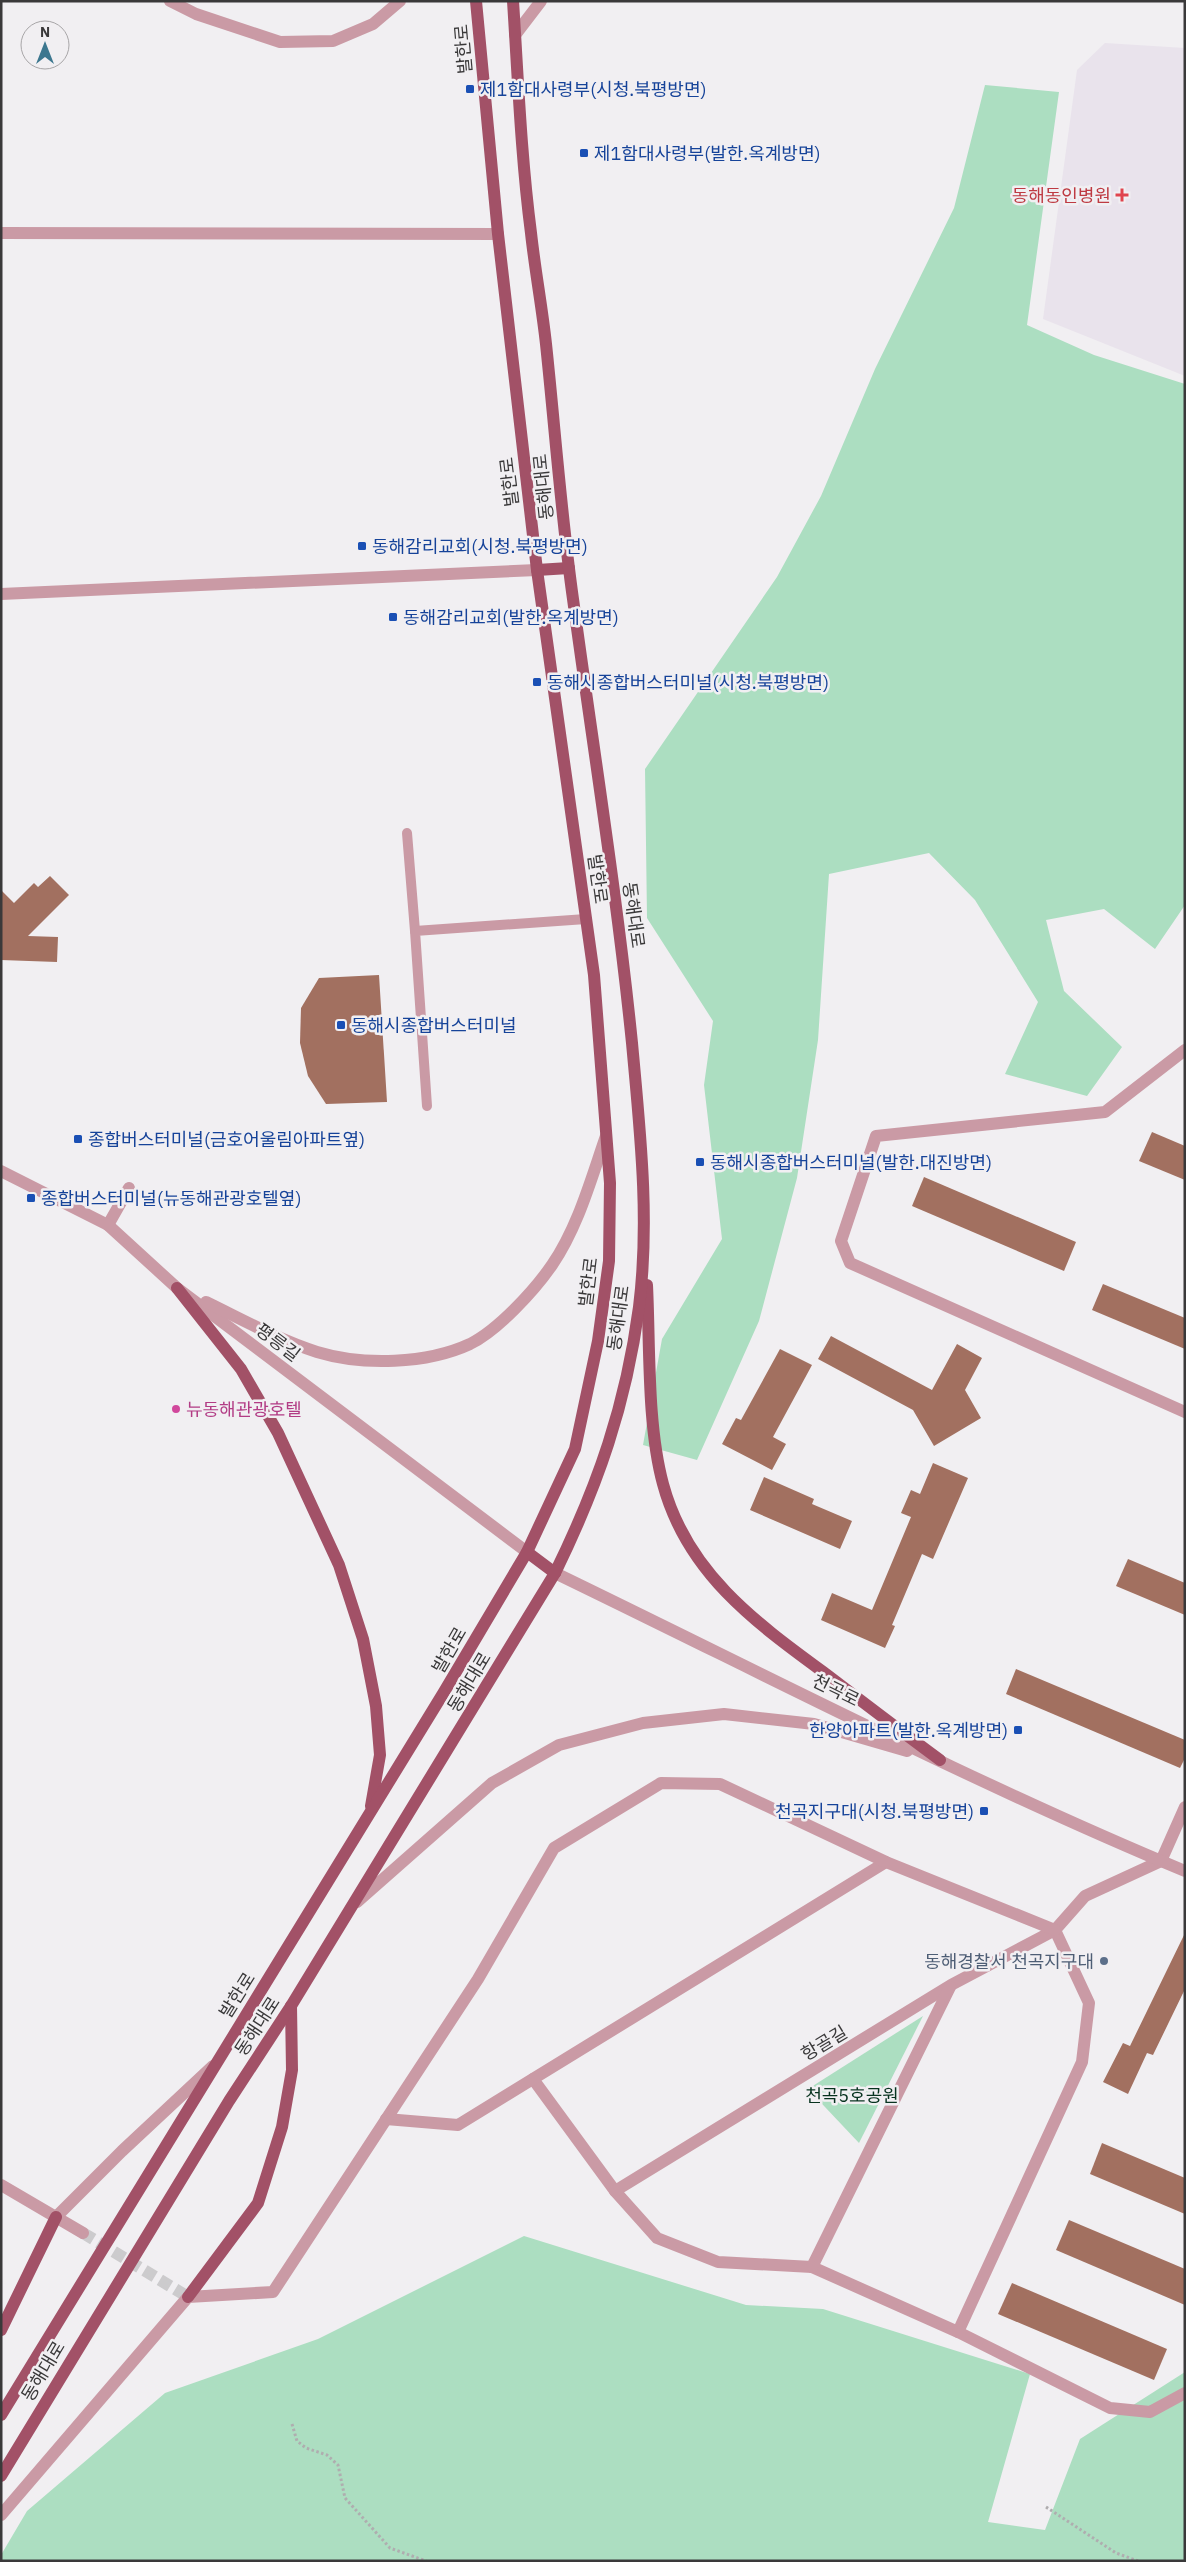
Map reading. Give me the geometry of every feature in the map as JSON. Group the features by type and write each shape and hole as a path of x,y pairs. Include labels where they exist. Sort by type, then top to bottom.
{"main road":[{"name":"발한로","path":"1,2415 369,1815 527,1552 575,1449 598,1341 609,1261 610,1184 594,975 537,570 498,234 476,1"},
{"name":"동해대로","path":"1,2476 555,1573 586,1511 612,1436 628,1374 639,1305 644,1222 641,1135 627,994 569,568 544,332 528,204 513,1"},
{"path":"537,570 569,568"},
{"path":"644,1222 654,1440 663,1484 681,1531 709,1576 757,1623 940,1760"},
{"path":"177,1288 241,1369 278,1432 340,1565 363,1639 376,1706 380,1755 369,1815"},
{"path":"527,1552 555,1573"},
{"path":"188,2297 258,2203 282,2127 292,2070 291,2006"},
{"path":"1,2330 56,2217"}],"street":[{"path":"170,1 196,14 280,42 289,42 333,41 373,24 400,1"},
{"path":"515,35 541,1"},
{"path":"1,234 498,234"},
{"path":"1,594 537,570"},
{"path":"1185,1050 1105,1112 876,1136 840,1240 850,1263 1185,1412"},
{"path":"177,1288 267,1333 318,1352 369,1362 425,1357 471,1344 513,1312 552,1265 580,1208 606,1136"},
{"name":"평릉길","path":"1,1171 108,1225 177,1288 527,1552"},
{"path":"108,1225 129,1188"},
{"name":"천곡로","path":"555,1573 940,1760 1185,1871"},
{"path":"353,1905 492,1783 559,1746 644,1723 724,1714 814,1724 940,1760"},
{"path":"1,2515 188,2297 273,2292 478,1979 554,1848 660,1783 720,1784 886,1862 1055,1930 1089,2003 1082,2062 958,2332"},
{"path":"1055,1930 1085,1896 1161,1861 1185,1807"},
{"path":"386,2119 458,2125 886,1862"},
{"name":"항골길","path":"615,2191 951,1986 1055,1930"},
{"path":"812,2267 951,1986"},
{"path":"56,2217 122,2150 216,2063"},
{"path":"533,2078 615,2191 657,2238 718,2262 812,2267 958,2332 1110,2408 1150,2412 1185,2393"},
{"path":"1,2185 83,2233"}],"lane":[{"path":"407,833 427,1106"},
{"path":"415,931 586,919"}],"path":[{"path":"292,2424 297,2441 306,2448 327,2455 338,2466 345,2498 390,2548 426,2561"},
{"path":"1046,2507 1116,2553 1138,2561"}],"shaded area":[{"name":"동해동인병원","path":"1105,43 1185,48 1185,376 1043,319 1077,70"}],"green space":[{"path":"985,85 1059,92 1027,325 1094,355 1185,384 1185,905 1155,949 1104,909 1046,920 1064,991 1122,1047 1087,1096 1005,1074 1038,1002 975,900 929,853 829,874 818,1040 797,1178 759,1321 697,1460 643,1445 662,1339 722,1239 704,1085 713,1021 647,918 645,769 777,577 821,496 875,369 954,208"},
{"name":"천곡5호공원","path":"923,2016 859,2143 808,2089"},
{"path":"524,2236 746,2305 823,2309 1030,2374 988,2522 1045,2530 1080,2439 1185,2372 1185,2561 1,2561 1,2555 27,2511 165,2393 318,2339"}],"building":[{"path":"50,876 69,895 28,936 58,937 57,962 1,960 1,890 14,903 34,883 38,887"},
{"name":"동해시종합버스터미널","path":"379,975 387,1102 326,1104 308,1076 300,1043 301,1008 319,978"},
{"path":"1152,1132 1185,1146 1185,1180 1139,1161"},
{"path":"924,1177 1076,1242 1064,1271 912,1206"},
{"path":"1103,1284 1185,1318 1185,1349 1092,1310"},
{"path":"831,1336 932,1390 957,1344 982,1358 965,1390 981,1418 934,1446 913,1410 818,1359"},
{"path":"780,1349 812,1365 773,1437 786,1444 772,1470 722,1444 736,1418 741,1420"},
{"path":"933,1463 968,1478 933,1559 922,1554 892,1625 895,1626 885,1648 821,1620 832,1593 872,1610 911,1517 901,1513 911,1490 920,1494"},
{"path":"764,1477 814,1499 812,1504 852,1521 840,1549 750,1510"},
{"path":"1128,1559 1185,1583 1185,1615 1116,1586"},
{"path":"1016,1669 1185,1740 1185,1758 1180,1768 1006,1694"},
{"path":"1185,1933 1185,1989 1153,2055 1147,2053 1128,2094 1103,2082 1123,2043 1130,2046"},
{"path":"1102,2143 1185,2178 1185,2214 1090,2174"},
{"path":"1069,2220 1185,2269 1185,2305 1056,2250"},
{"path":"1012,2283 1167,2349 1154,2380 998,2314"}],"tunnel":[{"path":"83,2233 188,2297"}],"place":[{"name":"제1함대사령부(시청.북평방면)","path":"470,89"},
{"name":"제1함대사령부(발한.옥계방면)","path":"584,153"},
{"name":"동해동인병원","path":"1122,195"},
{"name":"동해감리교회(시청.북평방면)","path":"362,546"},
{"name":"동해감리교회(발한.옥계방면)","path":"393,617"},
{"name":"동해시종합버스터미널(시청.북평방면)","path":"537,682"},
{"name":"동해시종합버스터미널","path":"341,1025"},
{"name":"종합버스터미널(금호어울림아파트옆)","path":"78,1139"},
{"name":"동해시종합버스터미널(발한.대진방면)","path":"700,1162"},
{"name":"종합버스터미널(뉴동해관광호텔옆)","path":"31,1198"},
{"name":"뉴동해관광호텔","path":"176,1409"},
{"name":"한양아파트(발한.옥계방면)","path":"1018,1730"},
{"name":"천곡지구대(시청.북평방면)","path":"984,1811"},
{"name":"동해경찰서 천곡지구대","path":"1104,1961"}]}
